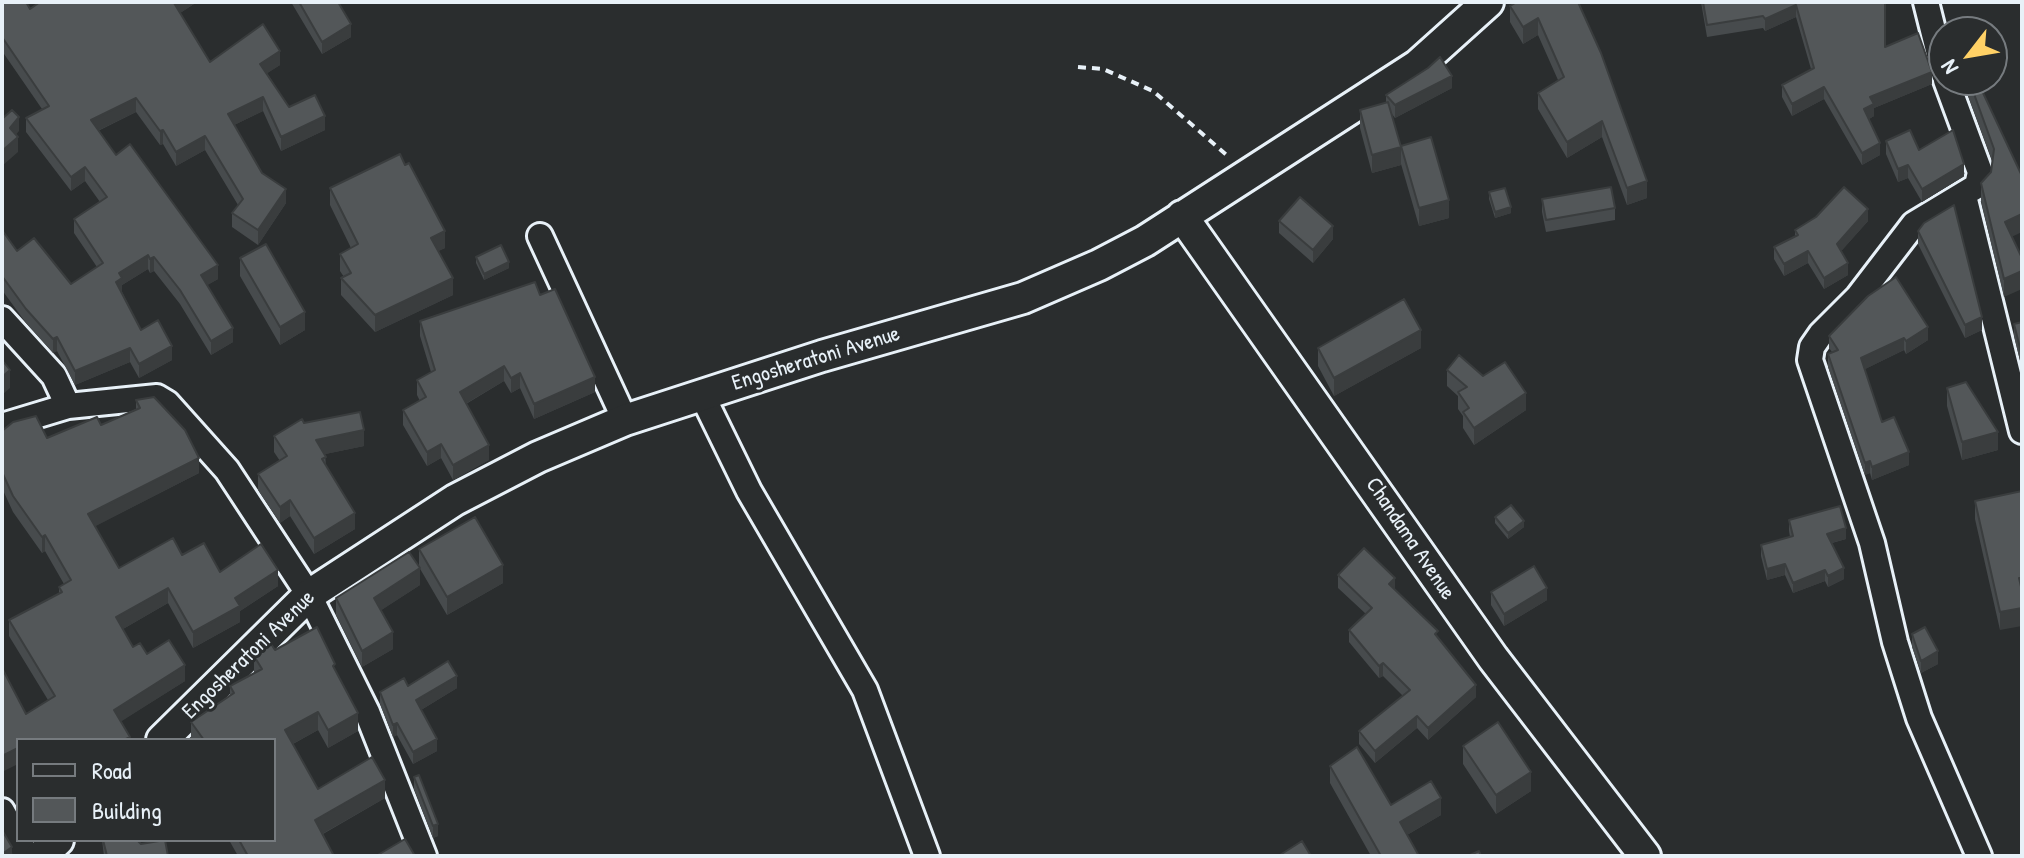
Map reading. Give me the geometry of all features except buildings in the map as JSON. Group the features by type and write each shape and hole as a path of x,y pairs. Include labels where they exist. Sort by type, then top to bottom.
{"street":[{"name":"Engosheratoni Avenue","path":"164,738 309,595 455,500 538,457 625,420 1023,298 1099,265 1182,216 1418,65 1474,6"},
{"path":"1952,96 1980,172 1977,186 1914,224 1858,297 1821,334 1812,347 1810,360 1872,543 1895,642 1919,718 1979,856"},
{"path":"1964,196 2022,431"},
{"name":"Chandama Avenue","path":"1182,216 1485,646 1645,856"},
{"path":"540,236 625,420"},
{"path":"2,319 54,376 68,406"},
{"path":"702,395 749,491 865,690 927,856"},
{"path":"2,426 68,406 157,397 167,403 227,470 309,595 367,712 424,856"},
{"path":"2,811 16,836"},
{"path":"41,856 56,842"}],"path":[{"path":"1078,67 1103,69 1153,91 1198,133 1250,173"}]}
